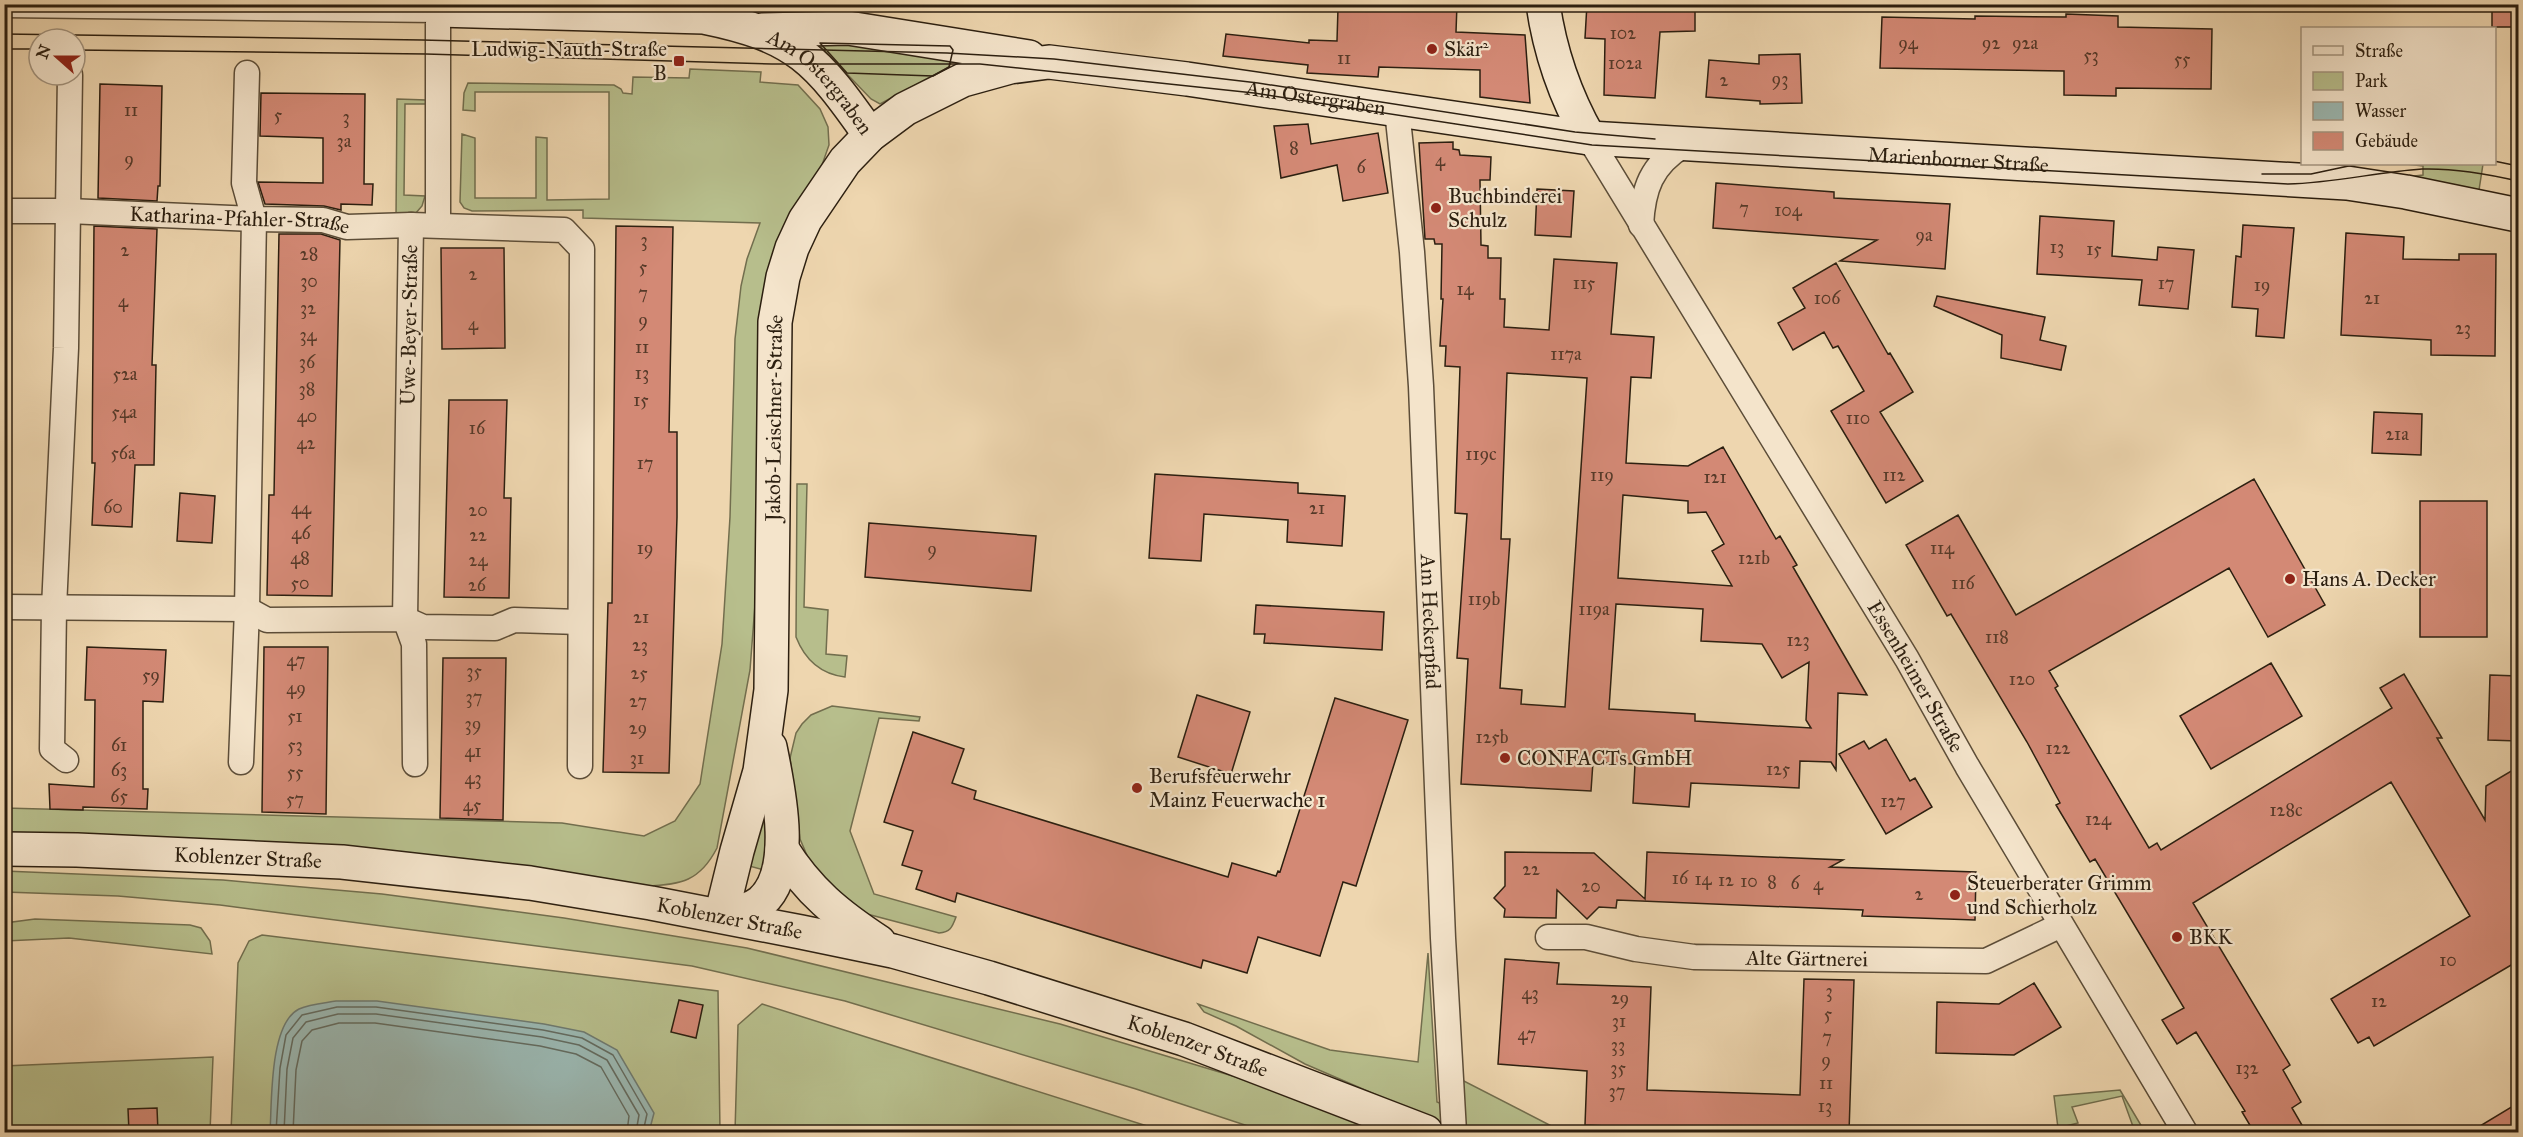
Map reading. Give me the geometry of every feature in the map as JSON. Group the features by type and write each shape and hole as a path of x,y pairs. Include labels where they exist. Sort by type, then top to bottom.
{"street":[{"name":"Am Ostergraben","path":"4,4 438,7 704,17 757,30 780,39 815,64 834,85 870,135 905,109 963,80 1010,67 1049,62 1187,79 1397,110"},
{"name":"Essenheimer Straße","path":"1543,4 1554,60 1569,99 1589,138 1901,649 1967,766 2185,1132"},
{"path":"438,7 438,225"},
{"path":"757,30 848,28 1006,52 1049,62"},
{"path":"241,762 247,609 254,219 244,183 248,73"},
{"path":"66,760 52,749 54,608 66,348 70,87"},
{"name":"Marienborner Straße","path":"1397,110 1589,138 2347,183 2406,192 2518,215"},
{"name":"Am Heckerpfad","path":"1397,110 1413,252 1421,386 1443,938 1454,1132"},
{"name":"Jakob-Leischner-Straße","path":"767,727 779,794 782,849 777,876 761,902 749,910 721,916 736,851 760,771 771,690 775,322 783,278 792,248 816,202 844,161 870,135"},
{"path":"1641,225 1642,199 1653,174 1665,159 1684,145"},
{"name":"Katharina-Pfahler-Straße","path":"4,211 68,211 323,220 347,227 411,225"},
{"name":"Uwe-Beyer-Straße","path":"415,764 414,644 405,619 411,225 438,225 564,230 582,249 580,766"},
{"path":"4,607 247,609 267,620 405,619 423,627 495,628 514,620 580,622"},
{"name":"Koblenzer Straße","path":"4,849 77,850 342,862 530,883 721,916 893,951 989,978 1184,1039 1426,1132"},
{"path":"782,849 814,893 848,922 893,951"},
{"name":"Alte Gärtnerei","path":"1548,937 1586,937 1636,949 1694,957 1986,961 2061,925"}],"green space":[{"path":"820,40 952,60 949,67 880,104 871,99 821,47"},
{"path":"690,69 761,72 760,82 798,85 820,109 828,127 829,145 822,165 790,218 762,315 758,353 761,526 750,670 717,848 704,868 679,882 646,886 5,839 5,808 562,823 644,836 675,821 700,784 722,644 730,517 735,339 741,286 747,259 760,223 583,218 583,210 472,211 464,208 460,202 462,134 475,138 475,198 536,198 536,137 547,138 547,200 609,199 609,92 475,92 475,111 463,110 464,93 468,83 614,85 623,93 632,94 633,77 689,78"},
{"path":"397,99 426,100 426,104 405,104 404,195 425,196 422,206 415,214 396,218"},
{"path":"2414,165 2483,165 2479,190 2406,177 2423,175 2423,166"},
{"path":"797,484 807,484 804,607 828,610 826,654 847,656 845,677 828,673 814,664 804,653 796,637"},
{"path":"832,706 920,717 919,721 879,718 850,831 874,894 956,917 952,927 946,932 939,933 867,914 854,907 812,867 800,839 790,758 796,733 802,724 811,715"},
{"path":"769,792 764,870 742,864"},
{"path":"4,871 223,880 382,894 564,918 747,948 1060,1024 1236,1077 1385,1132 1266,1132 1136,1089 845,1001 692,966 220,905 118,896 5,892"},
{"path":"35,919 190,925 201,928 210,941 212,954 69,938 5,941 5,923"},
{"path":"262,935 718,991 720,1132 231,1132 238,963 249,941"},
{"path":"1428,953 1437,1102 1464,1113 1462,1080 1563,1132 1462,1132 1305,1064 1236,1026 1204,1012 1198,1004 1330,1050 1418,1062"},
{"path":"762,1004 1166,1132 735,1132 738,1025"},
{"path":"213,1057 210,1132 5,1132 4,1066"},
{"path":"2120,1090 2145,1132 2135,1132 2122,1096 2072,1107 2078,1123 2058,1128 2054,1096"}],"water":[{"path":"336,1001 377,1001 544,1024 584,1032 617,1050 654,1113 649,1132 270,1132 274,1065 282,1030 289,1017 299,1009"}],"building":[{"path":"1346,4 1457,4 1456,32 1525,35 1530,103 1480,97 1480,70 1379,67 1378,77 1307,73 1308,65 1223,56 1226,34 1309,43 1309,40 1337,41 1338,8 1346,8"},
{"path":"1587,4 1644,4 1644,10 1695,10 1695,31 1660,32 1655,98 1604,95 1605,39 1585,38"},
{"path":"2492,4 2518,4 2518,27 2492,27"},
{"path":"2066,14 2118,16 2118,27 2212,29 2211,89 2116,88 2116,96 2064,95 2064,71 1880,68 1882,17 1975,19 1975,16 2066,17"},
{"path":"1800,54 1802,103 1760,104 1760,101 1706,97 1709,60 1759,64 1759,55"},
{"path":"100,84 162,86 160,186 158,186 157,201 98,198"},
{"path":"261,93 365,94 364,184 373,184 372,205 341,204 341,210 324,206 265,204 258,182 323,183 323,138 260,136"},
{"path":"1308,124 1311,144 1378,133 1388,193 1343,201 1337,165 1281,178 1274,126"},
{"path":"1453,142 1453,149 1459,150 1460,155 1491,157 1490,180 1480,180 1481,245 1488,246 1488,258 1501,258 1500,299 1505,299 1504,327 1549,330 1554,259 1617,263 1611,334 1654,337 1651,378 1631,377 1626,463 1688,466 1723,447 1776,539 1780,536 1797,565 1793,567 1867,695 1838,693 1836,770 1831,762 1800,761 1799,788 1691,783 1689,807 1633,803 1635,764 1593,762 1591,791 1461,784 1468,659 1457,658 1467,514 1455,513 1460,367 1445,366 1446,346 1440,346 1443,299 1441,299 1442,244 1435,244 1434,239 1425,239 1419,143","holes":["1507,373 1587,378 1565,707 1521,704 1522,690 1500,688 1510,539 1501,539","1623,495 1688,501 1688,513 1706,512 1724,544 1712,551 1732,586 1618,578","1616,604 1703,609 1701,641 1762,644 1782,678 1809,662 1806,720 1811,728 1695,721 1695,714 1609,709"]},
{"path":"1716,183 1834,192 1834,198 1950,204 1945,269 1840,261 1877,240 1713,228"},
{"path":"1537,189 1574,191 1571,237 1535,235"},
{"path":"2040,216 2114,221 2112,256 2157,260 2158,247 2194,250 2188,309 2139,305 2142,280 2037,274"},
{"path":"2243,225 2294,228 2284,338 2256,336 2258,309 2232,307 2236,256 2241,257"},
{"path":"94,226 157,229 152,365 156,365 154,465 135,465 132,527 92,525 95,463 92,463"},
{"path":"616,226 673,227 669,432 677,432 677,517 669,773 603,772 608,603 612,603"},
{"path":"2346,233 2404,237 2403,259 2459,260 2459,254 2496,254 2495,356 2431,355 2431,340 2341,335"},
{"path":"279,234 321,234 340,240 332,596 267,595 269,495 274,495"},
{"path":"441,248 504,248 505,348 442,349"},
{"path":"1836,263 1888,354 1890,353 1913,392 1880,412 1923,481 1886,503 1831,411 1864,391 1838,346 1833,348 1824,332 1793,350 1778,323 1805,308 1793,288"},
{"path":"1937,296 2045,317 2040,340 2066,346 2061,370 2001,358 2002,335 1934,306"},
{"path":"449,400 507,400 504,498 511,498 509,598 444,597"},
{"path":"2374,412 2422,414 2421,455 2372,453"},
{"path":"1155,474 1298,483 1298,493 1345,496 1342,546 1287,542 1288,520 1204,514 1201,561 1149,558"},
{"path":"2254,479 2325,605 2268,637 2229,568 2049,671 2058,686 2055,688 2149,848 2157,843 2161,850 2392,708 2380,688 2404,674 2442,738 2437,738 2485,820 2486,786 2518,767 2518,961 2374,1046 2369,1037 2358,1043 2331,999 2470,916 2391,782 2193,903 2290,1065 2283,1070 2301,1102 2292,1108 2306,1132 2254,1132 2242,1112 2245,1111 2196,1032 2177,1044 2162,1020 2184,1008 2095,859 2090,862 2056,805 2060,803 2027,742 1951,614 1947,616 1906,545 1958,515 2016,615"},
{"path":"180,493 215,496 212,543 177,541"},
{"path":"2420,501 2487,501 2487,637 2420,637"},
{"path":"869,523 1036,536 1031,591 865,577"},
{"path":"1256,605 1384,612 1382,650 1264,643 1265,634 1254,634"},
{"path":"87,647 166,650 163,702 143,701 143,789 148,789 147,809 83,807 83,810 50,809 49,784 94,787 95,700 85,700"},
{"path":"264,647 328,647 326,814 262,812"},
{"path":"443,658 506,658 503,820 440,818"},
{"path":"2271,663 2302,716 2211,769 2180,716"},
{"path":"2490,675 2518,676 2518,741 2488,740"},
{"path":"1197,695 1250,712 1231,774 1178,757"},
{"path":"1335,698 1408,720 1356,886 1343,882 1320,956 1258,937 1247,973 1203,960 1201,968 957,893 955,902 916,889 922,871 902,865 913,831 884,822 913,732 964,749 952,783 976,791 974,799 1228,877 1232,863 1276,876 1278,871 1280,872"},
{"path":"1886,739 1910,781 1915,778 1932,807 1886,834 1839,754 1864,741 1869,749"},
{"path":"1505,852 1594,853 1645,899 1647,852 1843,860 1830,867 1976,872 1975,920 1862,916 1863,910 1617,900 1616,908 1599,907 1587,919 1557,890 1556,918 1504,917 1505,909 1494,898 1505,886"},
{"path":"1505,959 1559,963 1557,984 1651,987 1647,1090 1800,1095 1804,979 1854,980 1849,1132 1675,1132 1675,1129 1585,1125 1587,1071 1498,1064"},
{"path":"2034,983 2061,1027 2014,1055 1936,1053 1937,1002 1999,1004"},
{"path":"679,1000 703,1005 696,1038 671,1032"},
{"path":"2518,1103 2518,1132 2470,1132"},
{"path":"157,1108 158,1132 129,1132 128,1109"}],"tram line":[{"path":"4,34 422,40 947,53 1054,59 1258,83 1575,132 1655,139"},
{"path":"820,43 950,46 953,50 949,67 933,76 847,73 820,43"},
{"path":"4,49 27,49"},
{"path":"87,50 426,54 772,64 980,64 1254,93 1592,145 2288,184 2422,169 2446,169 2518,181"},
{"path":"2496,161 2518,166"},
{"path":"2262,174 2311,174 2353,165"}],"place":[{"name":"Skär²","path":"1432,49"},
{"name":"Ludwig-Nauth-Straße B","path":"679,61"},
{"name":"Buchbinderei Schulz","path":"1436,208"},
{"name":"Hans A. Decker","path":"2290,579"},
{"name":"CONFACTs GmbH","path":"1505,758"},
{"name":"Berufsfeuerwehr Mainz Feuerwache 1","path":"1137,788"},
{"name":"Steuerberater Grimm und Schierholz","path":"1955,895"},
{"name":"BKK","path":"2177,937"}]}
